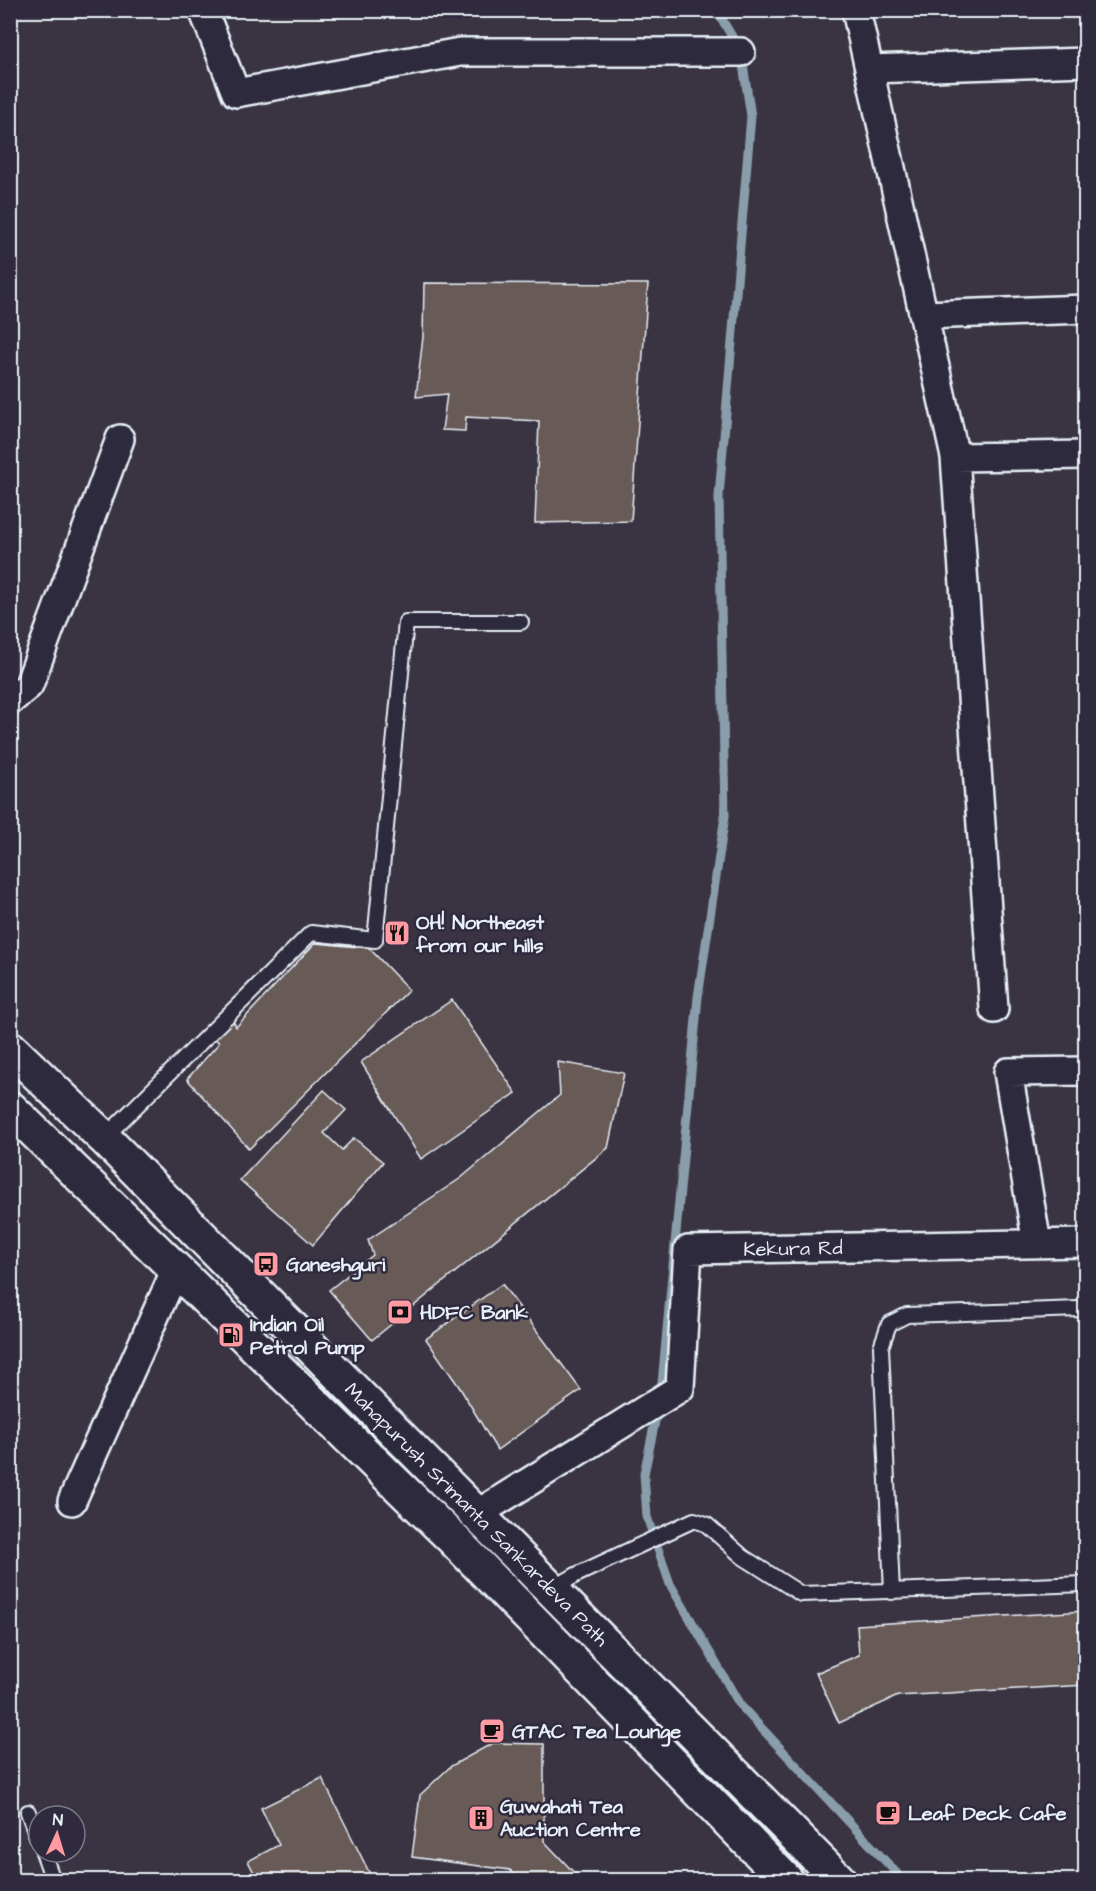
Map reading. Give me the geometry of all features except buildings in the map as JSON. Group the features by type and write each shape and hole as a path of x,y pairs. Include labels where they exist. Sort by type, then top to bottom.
{"main road":[{"name":"Mahapurush Srimanta Sankardeva Path","path":"10,1048 104,1138 839,1881"},
{"name":"Mahapurush Srimanta Sankardeva Path","path":"10,1108 454,1540 786,1881"}],"street":[{"path":"203,10 236,93 460,52 741,52"},
{"path":"856,10 955,457 994,1009"},
{"path":"869,69 1086,62"},
{"path":"924,315 1086,309"},
{"path":"10,701 29,685 120,439"},
{"path":"955,457 1086,455"},
{"path":"1037,1244 1008,1072 1086,1071"},
{"name":"Kekura Rd","path":"477,1514 680,1388 688,1250 1086,1243"},
{"path":"72,1502 176,1269"}],"lane":[{"path":"104,1138 311,933 375,940 406,622 521,622"},
{"path":"892,1592 881,1347 889,1324 907,1315 1079,1309 1086,1313"},
{"path":"551,1590 694,1520 706,1524 743,1557 801,1594 1086,1584"},
{"path":"47,1864 53,1881"}],"waterway":[{"path":"661,1394 698,997 725,816 719,496 751,116 741,52 720,16 712,10"},
{"path":"658,1407 644,1474 647,1517 670,1584 740,1705 903,1880"}],"place":[{"name":"OH! Northeast from our hills","path":"397,933"},
{"name":"Ganeshguri","path":"266,1264"},
{"name":"HDFC Bank","path":"400,1312"},
{"name":"Indian Oil Petrol Pump","path":"231,1335"},
{"name":"GTAC Tea Lounge","path":"492,1731"},
{"name":"Leaf Deck Cafe","path":"888,1813"},
{"name":"Guwahati Tea Auction Centre","path":"481,1818"}]}
